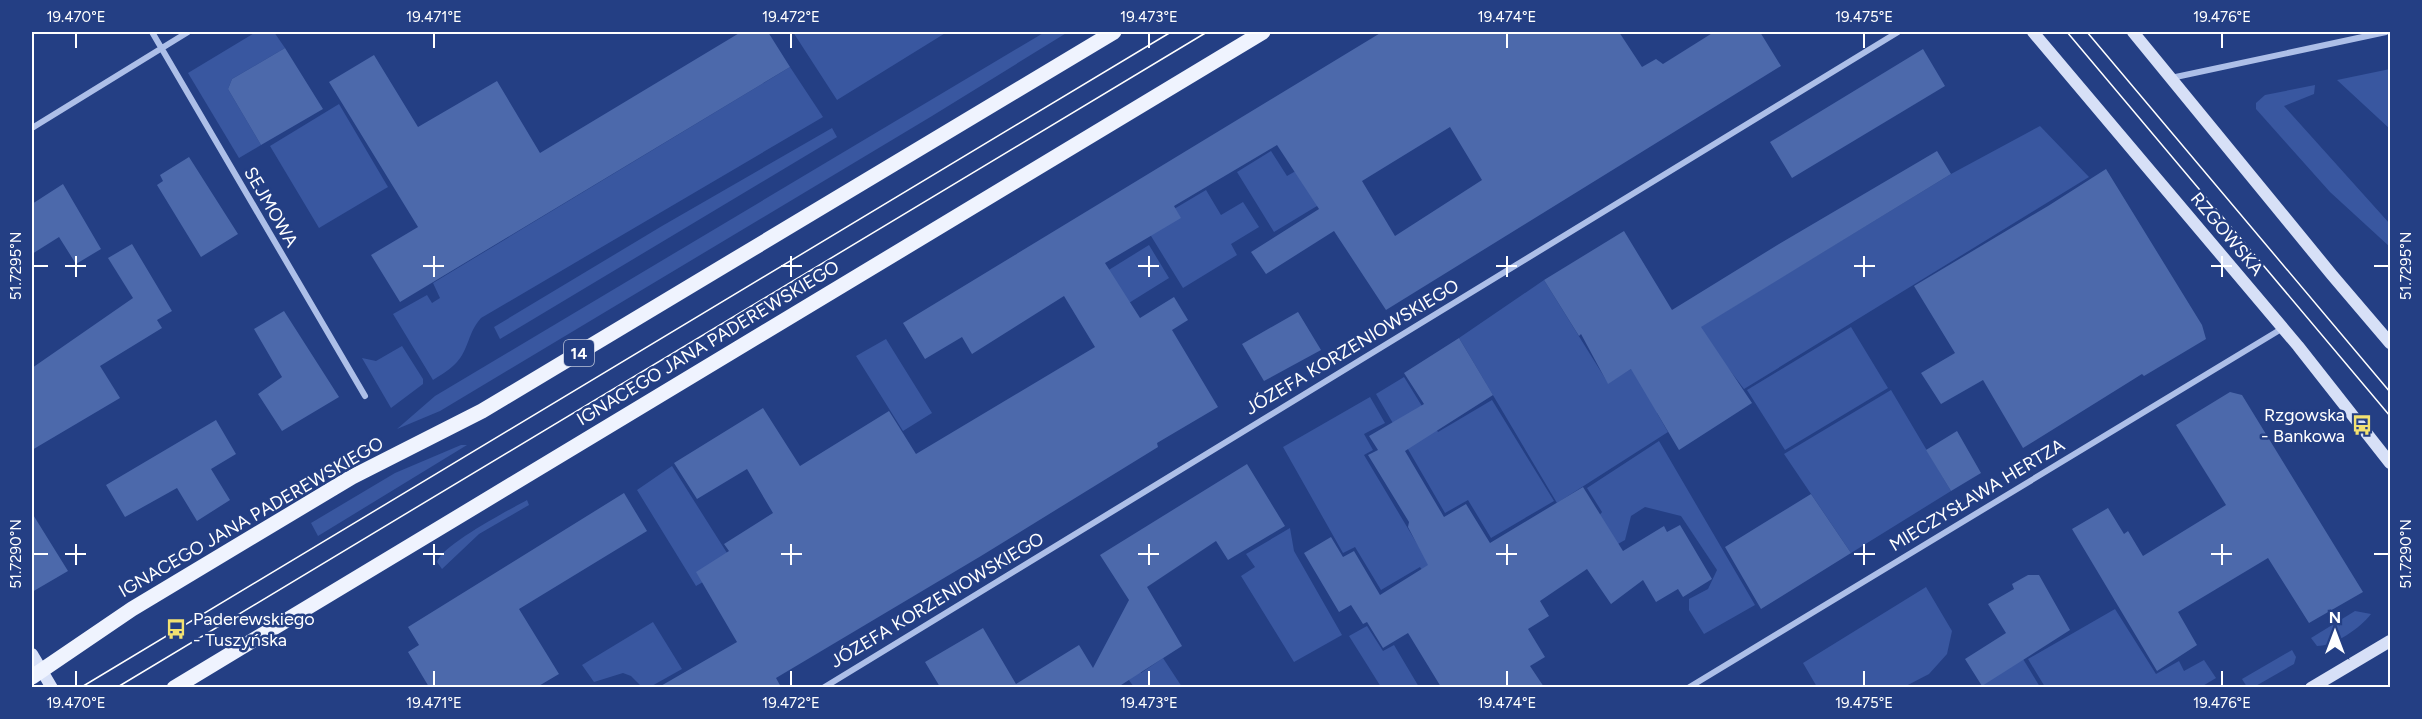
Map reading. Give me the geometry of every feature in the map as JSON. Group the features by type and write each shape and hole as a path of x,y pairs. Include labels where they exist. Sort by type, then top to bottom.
{"main road":[{"name":"IGNACEGO JANA PADEREWSKIEGO","path":"37,674 132,609 352,477 482,411 1114,32"},
{"name":"IGNACEGO JANA PADEREWSKIEGO","path":"174,687 1263,32"},
{"name":"RZGOWSKA","path":"2033,32 2283,328 2391,462"},
{"path":"2133,32 2390,343"},
{"path":"2312,687 2391,641"},
{"path":"32,654 37,674 52,687"}],"street":[{"name":"SEJMOWA","path":"152,32 365,396"},
{"path":"32,128 188,32"},
{"name":"JÓZEFA KORZENIOWSKIEGO","path":"823,687 1898,32"},
{"path":"2170,78 2386,32"},
{"name":"MIECZYSŁAWA HERTZA","path":"1688,687 2283,328"}],"shaded area":[{"path":"256,32 274,32 285,48 232,79 228,89 261,145 239,158 188,73"},
{"path":"793,32 947,32 837,100"},
{"path":"1045,32 1068,32 440,411 397,429 435,396"},
{"path":"790,67 823,117 481,318 473,329 461,357 452,367 433,380 393,314 427,295 432,303 440,298 433,283"},
{"path":"2390,69 2390,129 2337,80"},
{"path":"2315,85 2314,94 2284,106 2390,224 2390,247 2330,192 2256,109 2256,103 2265,95"},
{"path":"339,104 388,187 319,228 270,146"},
{"path":"2040,126 2089,177 1744,389 1728,368 1657,413 1668,432 1557,503 1459,338 1544,280 1608,383 1951,174"},
{"path":"832,128 837,137 500,339 494,327"},
{"path":"1334,149 1355,183 1274,232 1237,172 1271,151 1287,176"},
{"path":"1206,190 1221,215 1243,202 1259,227 1231,244 1237,255 1183,288 1124,192 1174,209"},
{"path":"1149,245 1169,278 1124,306 1099,276"},
{"path":"1851,327 1888,388 1785,450 1747,390"},
{"path":"886,339 932,413 903,431 856,356"},
{"path":"402,346 423,379 423,384 391,408 362,358 376,361"},
{"path":"1404,377 1438,432 1492,400 1554,501 1491,538 1468,500 1445,513 1376,394"},
{"path":"1891,390 1951,491 1851,553 1784,454"},
{"path":"1370,397 1385,423 1364,434 1373,450 1364,455 1434,572 1426,576 1420,567 1381,590 1355,547 1343,553 1283,447"},
{"path":"1659,441 1755,605 1704,634 1689,610 1689,599 1708,589 1717,570 1681,516 1645,507 1631,516 1625,540 1616,545 1598,517 1602,512 1587,488"},
{"path":"461,445 467,445 318,536 311,523 395,473"},
{"path":"672,466 734,564 696,586 637,490"},
{"path":"527,500 529,505 479,534 442,569 437,562 451,547 477,528"},
{"path":"1290,528 1294,551 1342,635 1294,662 1241,576 1255,567 1246,554"},
{"path":"1926,587 1952,631 1947,654 1929,674 1904,687 1817,687 1803,663"},
{"path":"2115,609 2156,674 2179,661 2184,671 2204,660 2216,678 2201,687 2045,687 2028,659"},
{"path":"2355,611 2371,614 2347,635 2331,643 2317,646 2311,638"},
{"path":"653,622 682,669 650,687 642,687 631,676 623,673 594,682 582,665"},
{"path":"1367,626 1383,651 1394,645 1419,687 1381,687 1349,636"},
{"path":"2292,650 2296,657 2294,664 2254,687 2247,687 2242,679"},
{"path":"1130,655 1141,673 1163,658 1182,687 1134,687 1120,668"},
{"path":"2023,659 2040,687 1976,688"}],"building":[{"path":"741,32 768,32 790,67 400,302 371,255 418,227 329,82 374,55 418,127 497,81 540,153"},
{"path":"1382,32 1619,32 1642,67 1656,59 1663,64 1714,32 1760,32 1781,66 1386,310 1334,231 1266,274 1251,252 1319,209 1277,145 1174,206 1181,218 1105,263 1140,318 1174,297 1188,320 1172,330 1218,407 1157,443 1158,447 981,556 776,678 781,687 659,687 737,642 696,572 729,551 724,544 773,513 747,469 697,499 674,463 763,408 800,466 889,411 916,454 1095,347 1064,296 972,354 962,337 925,359 903,323","holes":["1450,127 1482,180 1395,236 1362,181"]},
{"path":"285,48 323,109 261,145 228,89 232,79"},
{"path":"1923,49 1945,86 1792,178 1770,142"},
{"path":"1937,151 1951,174 1701,327 1752,403 1679,450 1631,369 1608,384 1581,334 1579,336 1544,280 1624,231 1672,310"},
{"path":"189,157 238,234 201,257 157,185 163,181 160,175"},
{"path":"2106,169 2202,325 2206,339 2144,376 2142,374 2023,448 1983,380 1941,404 1921,373 1955,353 1914,286"},
{"path":"63,184 101,249 76,264 59,237 32,254 32,204"},
{"path":"132,244 172,311 157,320 162,328 100,366 120,398 32,450 32,368 133,298 108,258"},
{"path":"284,311 339,397 282,431 258,394 282,377 254,329"},
{"path":"1298,312 1321,350 1264,381 1242,344"},
{"path":"1459,338 1493,395 1405,451 1444,517 1466,504 1490,543 1583,487 1623,551 1664,526 1667,532 1680,525 1712,579 1683,597 1678,589 1656,602 1643,580 1611,604 1587,569 1540,601 1549,616 1528,629 1545,657 1530,666 1544,687 1441,687 1408,633 1383,648 1367,622 1363,624 1351,605 1339,612 1304,553 1331,537 1343,557 1354,551 1380,595 1428,565 1408,527 1409,522 1368,455 1378,450 1369,436 1424,404 1404,373"},
{"path":"2230,392 2242,395 2363,592 2309,623 2268,558 2178,612 2197,645 2157,671 2072,529 2108,508 2124,534 2128,531 2143,556 2226,505 2176,425"},
{"path":"216,420 236,454 211,469 230,500 197,521 177,488 125,517 106,485"},
{"path":"1957,431 1981,473 1951,491 1926,450"},
{"path":"1247,464 1285,526 1228,560 1216,541 1147,587 1182,646 1118,687 940,687 925,662 983,628 1016,684 1079,645 1093,668 1129,600 1100,555"},
{"path":"624,493 647,531 519,609 559,674 537,687 429,687 408,652 419,645 408,627"},
{"path":"1811,494 1851,553 1761,609 1725,547"},
{"path":"32,513 68,571 32,592"},
{"path":"2028,575 2039,575 2070,630 1982,686 1965,659 2006,633 1988,604 2014,589 2012,584"}],"tram line":[{"path":"80,688 1171,32"},
{"path":"116,688 1207,32"},
{"path":"2067,32 2390,416"},
{"path":"2087,32 2390,392"}],"place":[{"name":"Rzgowska - Bankowa","path":"2362,425"},
{"name":"Paderewskiego - Tuszyńska","path":"176,629"}]}
